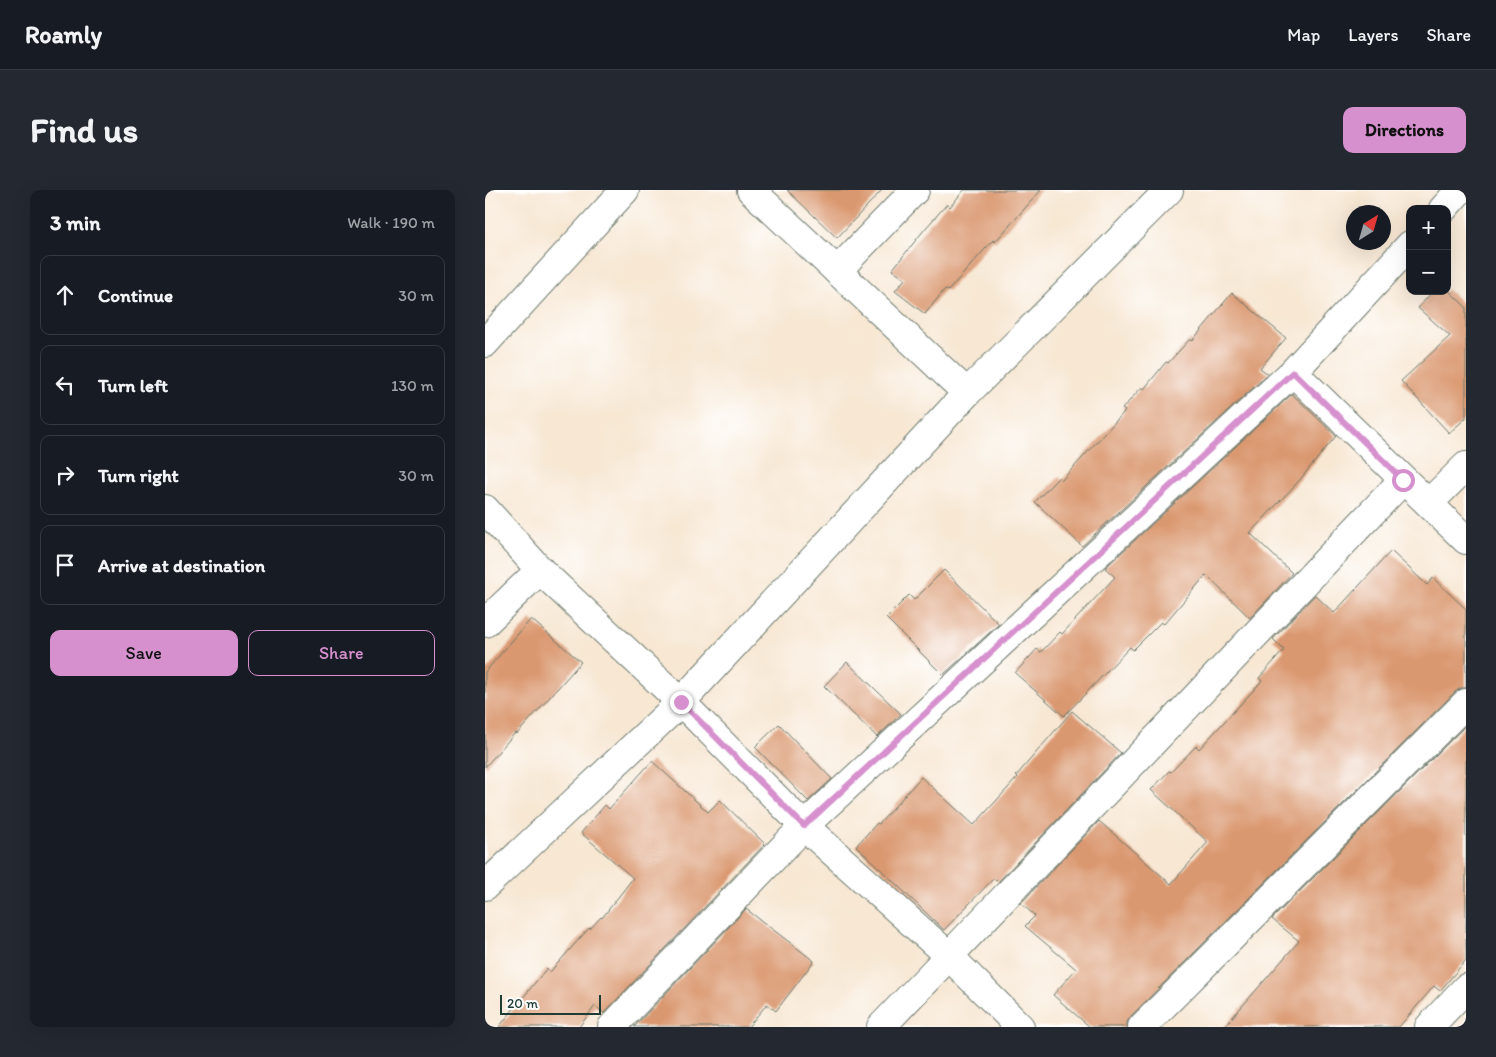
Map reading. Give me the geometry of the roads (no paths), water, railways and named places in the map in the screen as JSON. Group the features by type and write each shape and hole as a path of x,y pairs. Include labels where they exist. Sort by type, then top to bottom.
{"street":[{"path":"485,343 625,190"},
{"path":"751,190 967,393"},
{"path":"837,271 915,190"},
{"path":"485,886 681,702 967,393 1169,190"},
{"path":"1447,205 1460,190"},
{"path":"612,1027 804,826 1293,372 1406,249"},
{"path":"1293,372 1466,540"},
{"path":"1429,503 1466,466"},
{"path":"881,1027 1403,480"},
{"path":"485,509 540,570 681,702 804,826 949,956 1020,1027"},
{"path":"485,623 540,570"},
{"path":"1142,1027 1466,703"},
{"path":"1429,1027 1466,988"}]}
